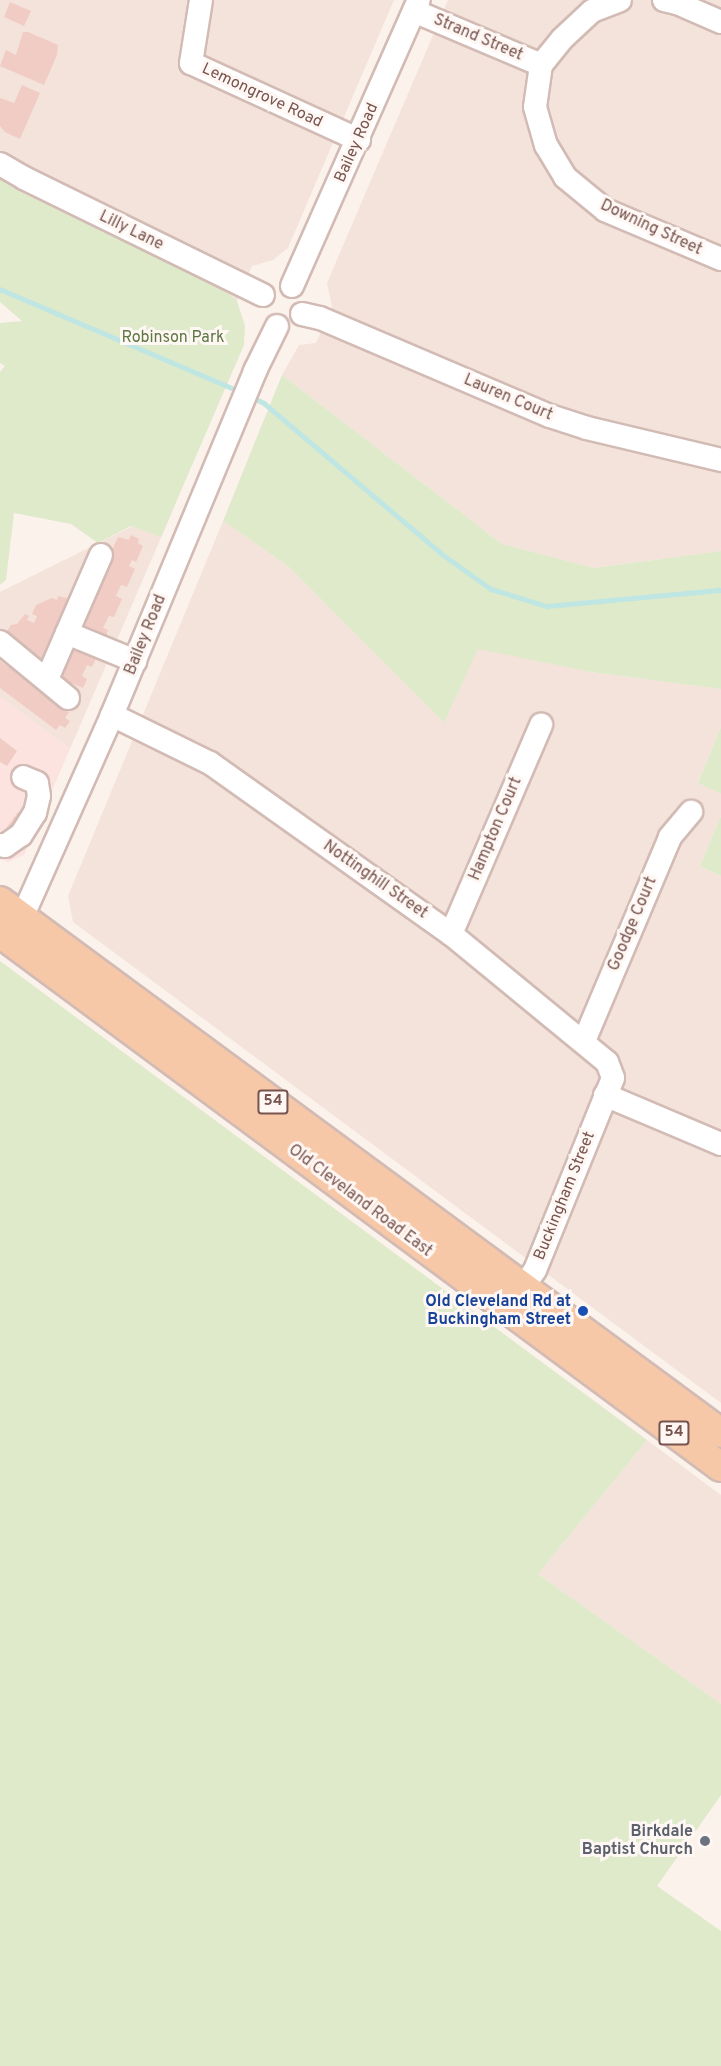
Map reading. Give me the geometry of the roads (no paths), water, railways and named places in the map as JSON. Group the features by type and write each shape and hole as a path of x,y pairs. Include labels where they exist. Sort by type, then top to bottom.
{"main road":[{"name":"Old Cleveland Road East","path":"0,901 11,931 508,1310 721,1467"},
{"name":"Old Cleveland Road East","path":"11,931 524,1287 721,1433"}],"street":[{"name":"Lemongrove Road","path":"201,0 191,63 358,140"},
{"path":"541,64 562,39 592,10 620,0"},
{"path":"664,0 677,3 721,22"},
{"name":"Bailey Road","path":"292,286 417,5"},
{"name":"Strand Street","path":"417,5 541,64"},
{"name":"Downing Street","path":"541,64 535,107 546,145 565,177 605,210 721,259"},
{"name":"Lilly Lane","path":"0,164 33,183 263,295"},
{"path":"286,284 292,286 304,301 302,314 294,323 277,326 262,314 263,295 273,286 286,284"},
{"name":"Lauren Court","path":"302,314 320,318 550,416 587,428 721,460"},
{"name":"Bailey Road","path":"11,931 112,715 232,424 277,326"},
{"path":"47,679 101,555"},
{"path":"67,633 135,661"},
{"path":"0,642 68,698"},
{"name":"Nottinghill Street","path":"112,715 210,763 451,934 584,1041 606,1062 609,1086"},
{"name":"Hampton Court","path":"451,934 541,725"},
{"path":"0,844 5,846 21,835 35,813 39,796 37,783 23,777"},
{"name":"Goodge Court","path":"584,1041 670,837 691,812"},
{"path":"609,1086 721,1144"},
{"name":"Buckingham Street","path":"508,1310 535,1270 609,1086"}],"waterway":[{"path":"0,289 239,391"},
{"path":"252,397 264,403 442,554 491,589 547,606 721,590"}],"place":[{"name":"Old Cleveland Rd at Buckingham Street","path":"583,1311"},
{"name":"Birkdale Baptist Church","path":"705,1841"}],"park label":[{"name":"Robinson Park","path":"173,338"}]}
